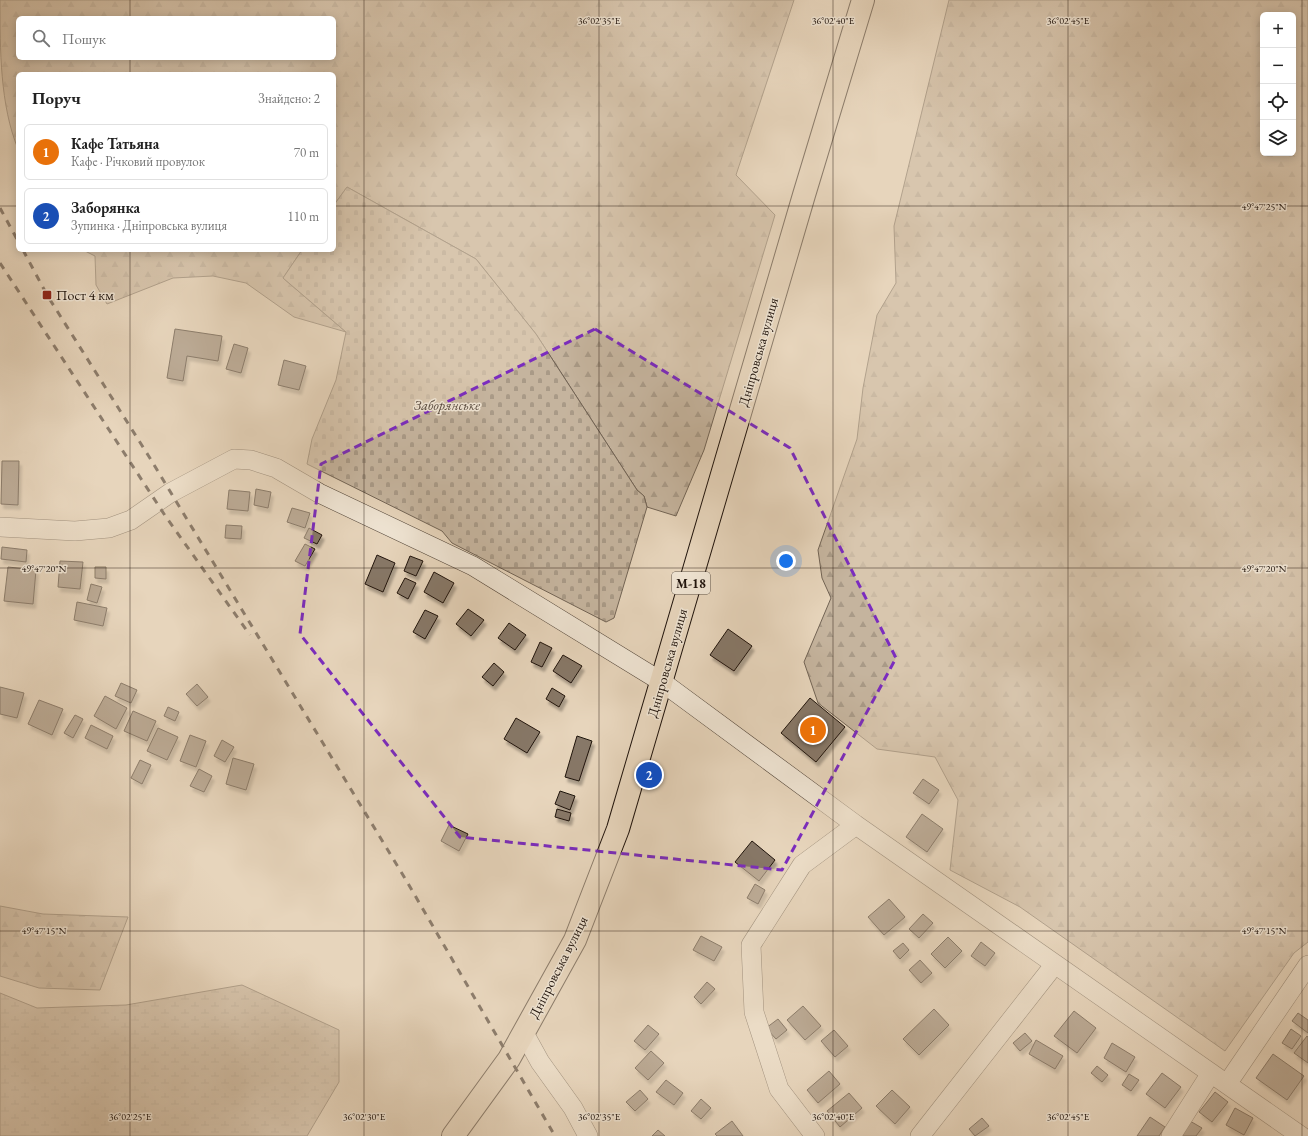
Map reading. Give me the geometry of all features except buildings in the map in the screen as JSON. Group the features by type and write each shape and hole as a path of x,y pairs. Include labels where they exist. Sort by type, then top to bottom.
{"highway":[{"name":"Дніпровська вулиця","path":"453,1136 494,1082 524,1033 574,940 616,837 744,399 863,0"}],"street":[{"path":"0,527 75,531 110,528 131,520 170,493 222,464 234,459 251,460 276,468 319,493 473,566 662,682 856,824 1301,1136"},
{"path":"815,1136 779,1089 754,1012 751,945 802,865 856,824"},
{"path":"920,1136 1055,964"},
{"path":"1227,1084 1308,964"},
{"path":"524,1033 540,1062 573,1108 588,1136"},
{"path":"1171,1136 1211,1073"}],"highlighted area":[{"path":"595,329 790,448 896,658 782,870 460,837 300,634 321,464"}],"green space":[{"path":"0,0 794,0 736,175 775,215 704,450 676,516 647,507 644,496 637,490 536,334 476,259 347,187 336,202 336,72 16,72 16,143 4,96 1,58"},
{"path":"949,0 1308,0 1308,942 1294,953 1225,1051 1020,907 950,870 958,800 935,757 877,749 818,703 804,662 831,598 822,578 818,550 857,439 863,388 877,315 896,283 894,226"},
{"name":"Заборянське","path":"347,187 476,259 536,334 637,490 644,496 647,507 614,618 606,622 452,543 442,531 307,464 312,439 336,380 346,332 283,278 301,252 336,252 336,202"},
{"path":"87,252 301,252 283,278 346,332 294,317 246,283 213,276 173,278 107,304 96,285 95,256"},
{"path":"0,906 43,914 128,917 100,990 39,988 0,976"},
{"path":"242,985 339,1030 339,1082 307,1136 0,1136 0,993 37,1008 126,1005"}],"railway":[{"path":"0,208 16,237"},
{"path":"24,252 47,295 148,455 406,880 555,1136"},
{"path":"0,263 166,517 250,635"}],"place":[{"name":"Пост 4 км","path":"47,295"},
{"name":"Кафе Татьяна","path":"813,730"},
{"name":"Заборянка","path":"649,775"}]}
